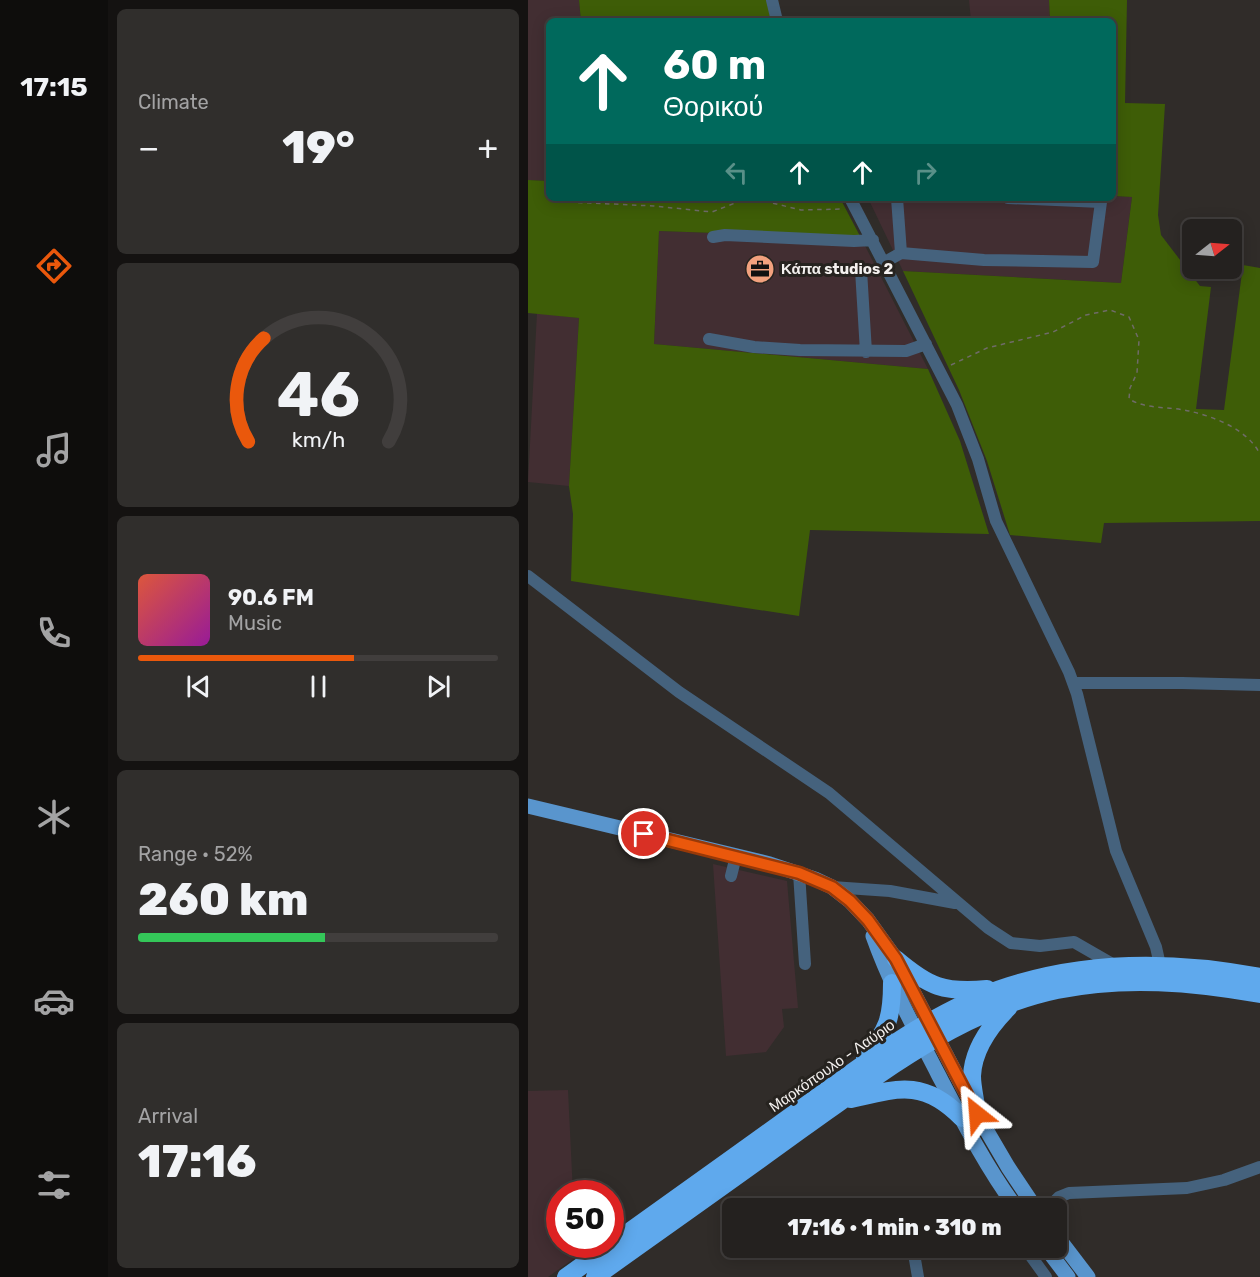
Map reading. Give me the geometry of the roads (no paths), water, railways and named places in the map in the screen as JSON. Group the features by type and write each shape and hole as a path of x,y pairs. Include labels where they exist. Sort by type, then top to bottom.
{"highway":[{"path":"841,1102 894,1089 913,1089 935,1096 969,1116 972,1076 977,1053 1010,994 943,989 920,979 896,959"},
{"name":"Μαρκόπουλο - Λαύριο","path":"566,1277 852,1073 1043,976 1114,965 1160,965 1221,970 1260,977"},
{"name":"Μαρκόπουλο - Λαύριο","path":"1010,994 1056,991 1119,982 1174,983 1220,987 1260,994"},
{"path":"852,1073 885,1032 892,1008 892,983"},
{"name":"Μαρκόπουλο - Λαύριο","path":"595,1277 841,1102 927,1034"}],"main road":[{"path":"528,806 799,873 832,887 850,901 868,920 896,959 927,1034 1008,1198"},
{"path":"868,920 892,983 927,1034"},
{"path":"969,1116 1029,1198"},
{"path":"1067,1249 1088,1277"},
{"path":"1054,1258 1068,1277"}],"street":[{"path":"772,0 776,18"},
{"path":"897,201 901,253"},
{"path":"885,262 901,253 984,260 1093,262 1101,202 1078,201"},
{"path":"853,203 957,405 978,459 996,521 1073,684 1116,851 1156,947 1160,965"},
{"path":"713,237 725,235 854,242 873,240"},
{"path":"861,270 866,352"},
{"path":"709,339 789,350 866,352 906,351 926,344"},
{"path":"528,576 679,692 829,793 988,928 1011,943 1040,946 1074,942 1114,965"},
{"path":"1073,684 1260,685"},
{"path":"732,876 736,856"},
{"path":"799,873 806,964"},
{"path":"832,887 890,891 956,903"},
{"path":"1058,1198 1069,1193 1187,1188 1224,1180 1260,1167"},
{"path":"915,1258 918,1277"},
{"path":"1032,1258 1046,1277"}],"place":[{"name":"Κάπα studios 2","path":"760,269"}]}
